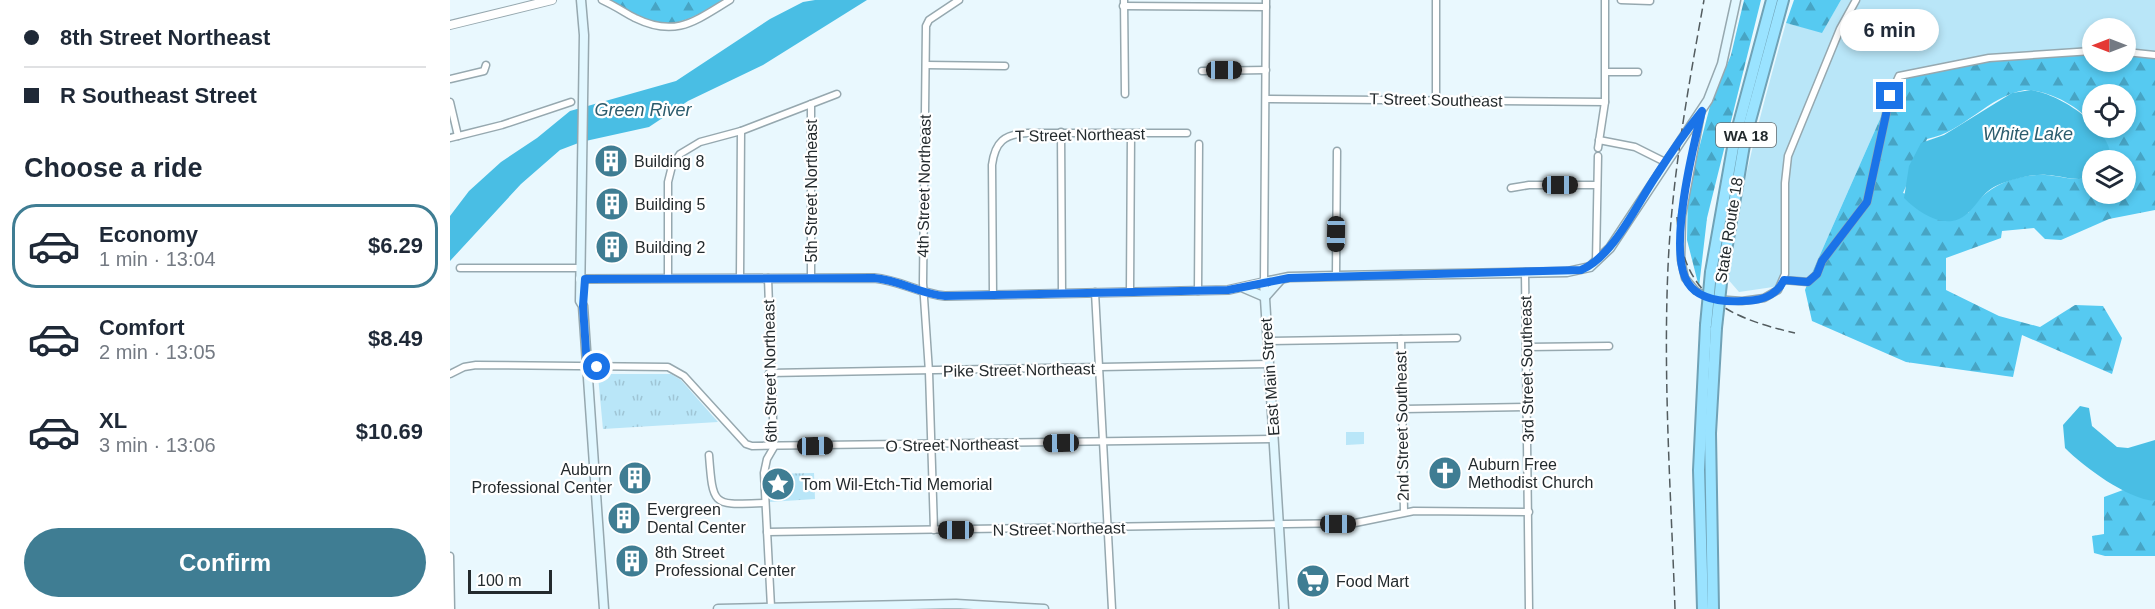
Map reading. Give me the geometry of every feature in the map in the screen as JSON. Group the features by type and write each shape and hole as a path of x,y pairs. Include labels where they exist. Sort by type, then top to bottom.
{"highway":[{"name":"State Route 18","path":"1713,609 1708,596 1699,470 1711,326 1734,142 1772,0"},
{"name":"State Route 18","path":"1717,273 1759,81 1784,0"},
{"name":"State Route 18","path":"1703,609 1708,596"}],"main road":[{"path":"581,0 584,26 580,268 582,279"},
{"path":"1264,282 1336,276 1581,270 1596,262 1610,248 1665,162 1702,111 1722,64 1736,0"},
{"path":"582,241 584,244 583,306 603,609"},
{"path":"1244,288 1265,297 1282,279"},
{"name":"East Main Street","path":"1264,282 1284,609"},
{"path":"718,609 771,607 1044,609"}],"street":[{"path":"450,25 552,0"},
{"path":"602,0 646,23 678,28 689,25 730,0"},
{"name":"4th Street Northeast","path":"934,530 930,372 923,292 927,22 959,0"},
{"path":"1436,0 1436,100"},
{"path":"1596,262 1598,152 1605,102 1605,0"},
{"path":"1621,0 1650,1"},
{"path":"1702,111 1682,216 1681,260 1685,278 1701,295 1733,302 1769,296 1784,280 1785,183 1788,156 1840,29 1856,0"},
{"path":"1125,94 1124,3 1266,3"},
{"name":"East Main Street","path":"1264,282 1266,3"},
{"path":"1784,280 1808,282 1817,274 1822,261 1867,202 1890,96 1899,76 1989,58 2082,52"},
{"path":"2136,53 2155,55"},
{"path":"450,79 484,71 486,64"},
{"path":"926,65 1005,66"},
{"path":"1202,70 1266,70"},
{"path":"1606,72 1638,72"},
{"path":"668,278 668,186 674,163 686,149 700,142 741,131 837,94"},
{"name":"T Street Southeast","path":"1266,99 1605,102"},
{"path":"450,102 458,136"},
{"path":"450,138 502,125 571,102"},
{"name":"5th Street Northeast","path":"811,104 811,278"},
{"path":"740,278 741,131"},
{"path":"1061,132 1062,293"},
{"name":"T Street Northeast","path":"993,294 992,165 996,147 1006,137 1028,133 1061,132 1187,134"},
{"path":"1130,291 1131,134"},
{"path":"1599,140 1635,147 1665,162"},
{"path":"1198,144 1198,291"},
{"path":"1336,276 1337,152"},
{"path":"1511,188 1529,185 1597,185"},
{"path":"460,268 580,268"},
{"name":"3rd Street Southeast","path":"1526,272 1530,609"},
{"name":"6th Street Northeast","path":"768,278 769,373 774,447 765,465 765,503 771,607"},
{"path":"582,279 882,279 907,284 923,292 945,296 1198,291 1244,288 1264,282"},
{"path":"1095,292 1112,609"},
{"path":"1268,341 1456,338"},
{"name":"2nd Street Southeast","path":"1401,339 1404,512"},
{"path":"1527,347 1609,346"},
{"name":"Pike Street Northeast","path":"769,373 930,372 1269,364"},
{"path":"450,374 460,368 476,365 587,367"},
{"name":"O Street Northeast","path":"587,367 663,366 678,371 746,444 774,447 1274,439"},
{"path":"1403,409 1528,407"},
{"path":"708,455 711,490 719,501 729,504 765,503"},
{"name":"N Street Northeast","path":"767,532 1366,523 1404,512 1529,512"},
{"path":"450,556 451,609"}],"green space":[{"path":"608,0 722,0 690,18 665,23 640,17"},
{"path":"1744,0 1761,0 1707,218 1699,287 1687,240 1688,191 1710,106 1731,55"},
{"path":"1794,0 1841,0 1822,33 1786,23"},
{"path":"1841,0 2155,0 2155,54 2136,52 2136,18 2082,18 2082,52 1899,76 1808,282 1739,292 1726,277 1752,149 1786,23 1822,32"},
{"path":"2082,51 2082,72 2136,72 2136,52 2155,55 2155,210 2109,219 2061,240 2045,239 2034,228 2002,231 2001,238 1946,258 1946,290 1999,316 2040,327 2075,305 2103,306 2122,338 2112,374 2022,335 2013,377 1906,362 1812,321 1805,290 1899,76 1971,62","holes":["2082,84 2136,84 2136,138 2102,138 2109,150 2136,150 2136,204 2082,204 2082,178 2045,175 2022,177 2001,184 1983,196 1968,213 1903,193 1927,139 1953,129 1999,99 2025,90 2043,93 2062,100 2082,113"]},
{"path":"604,374 671,374 681,380 718,422 603,429 598,376"},
{"path":"1346,432 1364,432 1364,444 1346,445"},
{"path":"814,473 815,499 770,502 768,474"},
{"path":"2123,490 2155,501 2155,556 2105,556 2094,553 2092,536 2104,534 2104,497"}],"water":[{"name":"Green River","path":"867,0 763,65 688,101 649,127 581,142 560,150 521,184 450,261 450,216 469,191 501,162 537,138 570,111 676,81 770,19 803,2"},
{"name":"White Lake","path":"2031,90 2056,98 2070,106 2082,114 2082,138 2104,138 2109,150 2082,150 2082,178 2035,175 2016,179 1991,189 1965,215 1952,221 1939,220 1926,215 1904,198 1909,166 1921,143 1944,135 2012,93"},
{"path":"2080,406 2089,408 2092,426 2117,447 2128,448 2155,440 2155,501 2132,495 2119,488 2094,473 2065,448 2063,425"}],"railway":[{"path":"1675,609 1667,395 1668,267 1677,166 1704,0"},
{"path":"1677,217 1681,244 1688,266 1698,284 1712,298 1728,310 1748,319 1795,333"}],"place":[{"name":"Building 8","path":"611,161"},
{"name":"Building 5","path":"612,204"},
{"name":"Building 2","path":"612,247"},
{"name":"Auburn Free Methodist Church","path":"1445,473"},
{"name":"Auburn Professional Center","path":"635,478"},
{"name":"Tom Wil-Etch-Tid Memorial","path":"778,484"},
{"name":"Evergreen Dental Center","path":"624,518"},
{"name":"8th Street Professional Center","path":"632,561"},
{"name":"Food Mart","path":"1313,581"}],"route":[{"path":"597,367 587,367 583,306 585,279 874,278 898,281 929,294 945,296 1228,290 1289,278 1581,270 1590,267 1610,248 1679,140 1702,111 1682,216 1681,260 1685,278 1696,291 1708,298 1733,302 1758,300 1774,294 1784,280 1808,282 1817,274 1822,261 1857,218 1867,202 1890,96"}]}
